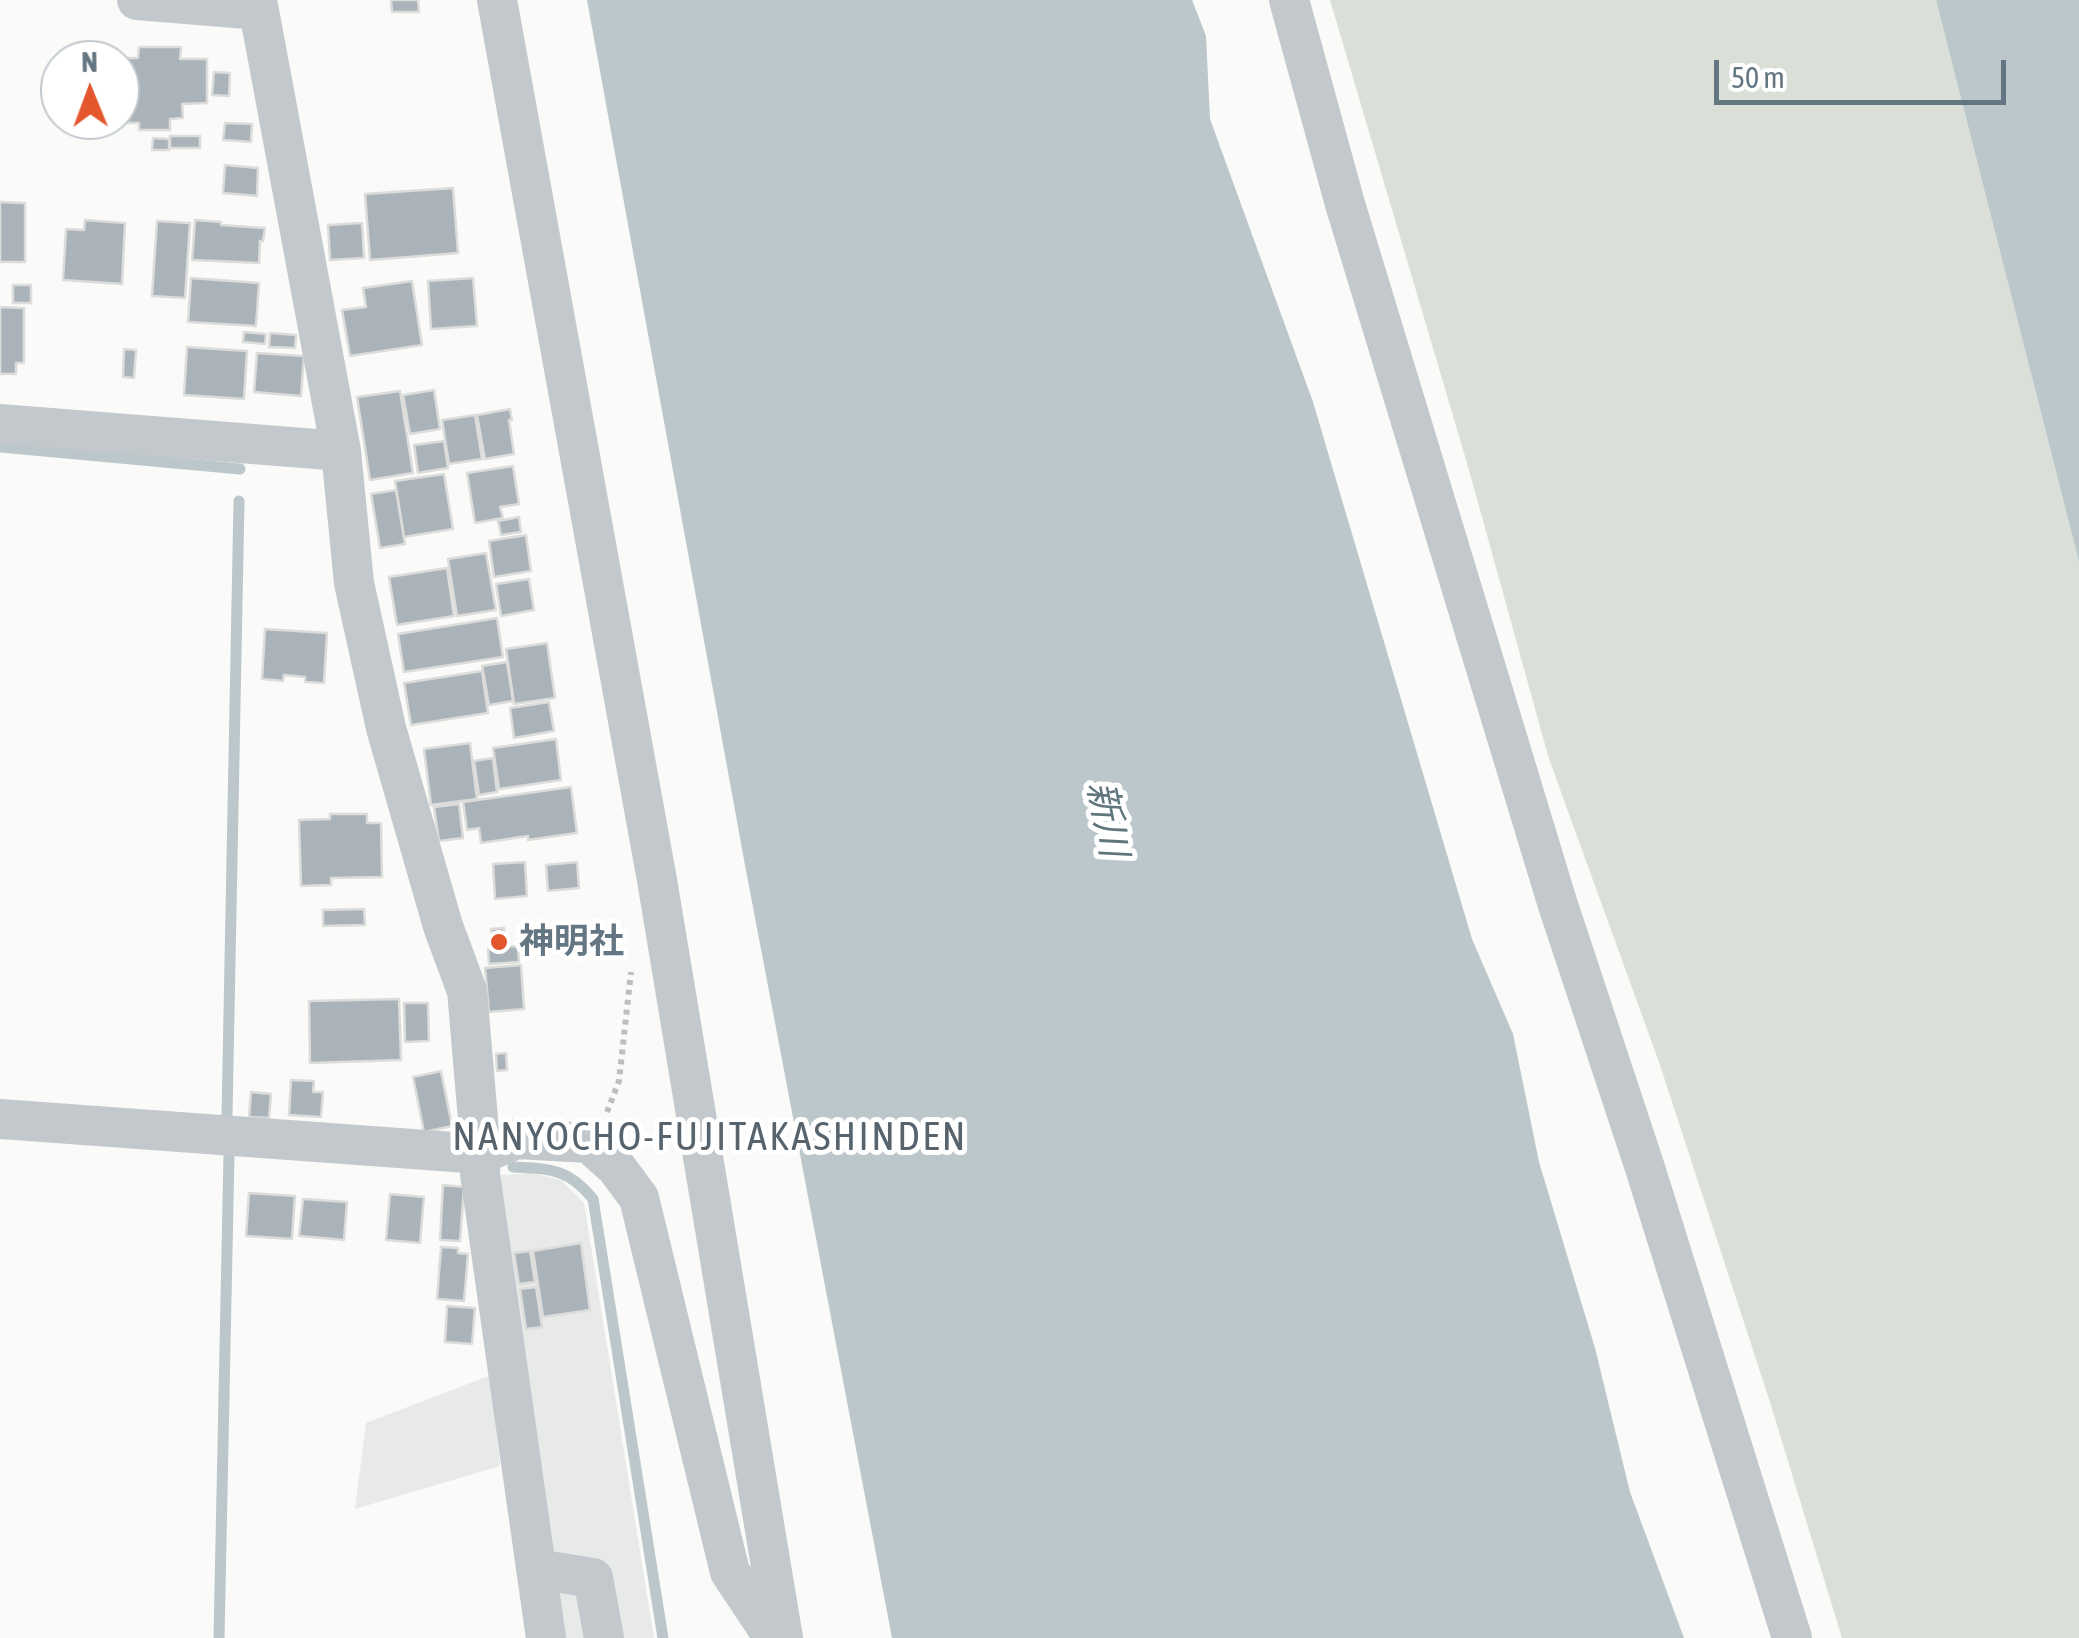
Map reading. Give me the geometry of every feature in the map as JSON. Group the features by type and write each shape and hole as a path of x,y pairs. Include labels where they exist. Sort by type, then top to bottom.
{"street":[{"path":"137,0 258,5 340,450 354,582 386,728 442,926 467,991 480,1174 546,1638"},
{"path":"496,0 657,880 783,1638"},
{"path":"1289,0 1345,204 1551,883 1646,1168 1792,1638"},
{"path":"0,424 340,450"},
{"path":"0,1119 481,1154 517,1139 588,1143 616,1167 639,1198 730,1572 774,1638"},
{"path":"536,1568 593,1578 604,1638"}],"path":[{"path":"588,1143 605,1118 620,1080 631,968"}],"shaded area":[{"path":"1330,0 1936,0 2079,562 2079,1638 1842,1638 1659,1062 1549,759 1467,463"},
{"path":"531,1173 561,1180 584,1203 654,1638 562,1638 498,1175"},
{"path":"491,1375 500,1466 355,1509 366,1423"}],"water":[{"name":"新川","path":"587,0 1192,0 1206,36 1210,119 1313,402 1472,939 1513,1034 1539,1162 1595,1348 1630,1492 1684,1638 892,1638 745,865"},
{"path":"1936,0 2079,0 2079,562"}],"building":[{"path":"391,0 418,0 419,12 392,12"},
{"path":"140,47 181,47 180,59 207,59 207,103 182,104 183,118 170,119 170,130 140,130"},
{"path":"214,72 230,73 229,96 212,95"},
{"path":"225,123 252,124 251,142 223,140"},
{"path":"170,136 200,136 200,148 170,148"},
{"path":"153,138 169,139 169,150 152,150"},
{"path":"225,165 258,168 257,196 223,193"},
{"path":"453,188 458,253 370,260 365,194"},
{"path":"0,202 25,203 25,262 0,262"},
{"path":"85,220 125,223 122,284 63,280 66,229 84,230"},
{"path":"195,220 265,228 259,263 192,260"},
{"path":"157,221 190,223 185,298 152,296"},
{"path":"362,223 364,258 330,260 328,225"},
{"path":"191,278 259,283 256,326 188,322"},
{"path":"473,278 477,326 431,329 428,281"},
{"path":"412,281 422,345 350,356 342,310 366,307 363,288"},
{"path":"13,285 31,285 31,303 13,303"},
{"path":"0,307 24,308 24,363 16,363 16,374 0,374"},
{"path":"244,332 266,334 265,344 243,342"},
{"path":"270,333 296,335 295,348 269,347"},
{"path":"187,347 247,351 244,399 184,395"},
{"path":"124,349 136,350 134,378 123,377"},
{"path":"257,353 304,356 301,396 254,392"},
{"path":"434,390 440,429 410,434 403,395"},
{"path":"400,391 413,473 370,480 357,397"},
{"path":"510,409 514,454 485,459 477,415"},
{"path":"475,415 482,459 449,464 442,420"},
{"path":"444,441 448,468 418,473 414,445"},
{"path":"513,466 519,504 500,507 503,518 475,523 467,473"},
{"path":"444,474 453,529 404,537 395,481"},
{"path":"396,490 405,544 380,548 371,494"},
{"path":"519,517 521,532 501,535 498,521"},
{"path":"526,535 531,571 494,577 489,541"},
{"path":"486,553 496,610 457,616 448,559"},
{"path":"447,568 454,616 397,625 389,577"},
{"path":"529,579 534,610 501,616 496,584"},
{"path":"497,618 503,657 404,672 398,634"},
{"path":"265,629 327,633 324,683 284,675 283,681 262,679"},
{"path":"547,643 555,698 514,704 506,649"},
{"path":"507,662 513,701 489,705 482,666"},
{"path":"482,671 488,713 411,725 404,683"},
{"path":"549,702 554,731 514,738 510,708"},
{"path":"556,739 561,780 499,789 493,748"},
{"path":"470,743 477,799 431,805 424,749"},
{"path":"493,758 497,792 479,795 474,761"},
{"path":"571,787 577,833 481,843 479,828 467,830 463,802"},
{"path":"459,804 463,838 439,841 434,807"},
{"path":"330,814 367,814 367,823 381,823 382,877 331,878 331,885 301,886 299,820 330,819"},
{"path":"525,862 527,896 495,899 493,864"},
{"path":"577,862 579,888 548,891 546,865"},
{"path":"364,909 365,925 323,926 323,910"},
{"path":"504,928 505,947 518,946 519,962 489,964 491,929"},
{"path":"521,965 524,1009 489,1012 485,968"},
{"path":"399,999 401,1060 310,1063 309,1001"},
{"path":"404,1003 428,1003 429,1041 405,1042"},
{"path":"506,1053 507,1070 497,1071 496,1054"},
{"path":"441,1071 452,1126 424,1132 413,1077"},
{"path":"291,1080 314,1081 313,1092 323,1092 321,1117 289,1115"},
{"path":"251,1092 271,1094 269,1118 249,1117"},
{"path":"443,1185 464,1187 460,1241 440,1240"},
{"path":"249,1193 295,1196 292,1239 246,1236"},
{"path":"390,1194 424,1197 420,1243 386,1240"},
{"path":"303,1199 347,1202 344,1240 299,1236"},
{"path":"581,1243 590,1310 543,1317 533,1251"},
{"path":"441,1247 458,1248 458,1253 468,1254 464,1301 437,1299"},
{"path":"530,1251 535,1282 519,1284 514,1253"},
{"path":"536,1287 542,1327 526,1329 520,1289"},
{"path":"447,1306 475,1308 472,1344 445,1342"}],"waterway":[{"path":"0,447 240,469"},
{"path":"227,1115 239,501"},
{"path":"219,1638 229,1154"},
{"path":"513,1167 558,1172 575,1181 593,1199 663,1638"}],"place":[{"name":"神明社","path":"499,942"}],"district":[{"name":"NANYOCHO-FUJITAKASHINDEN","path":"710,1137"}]}
